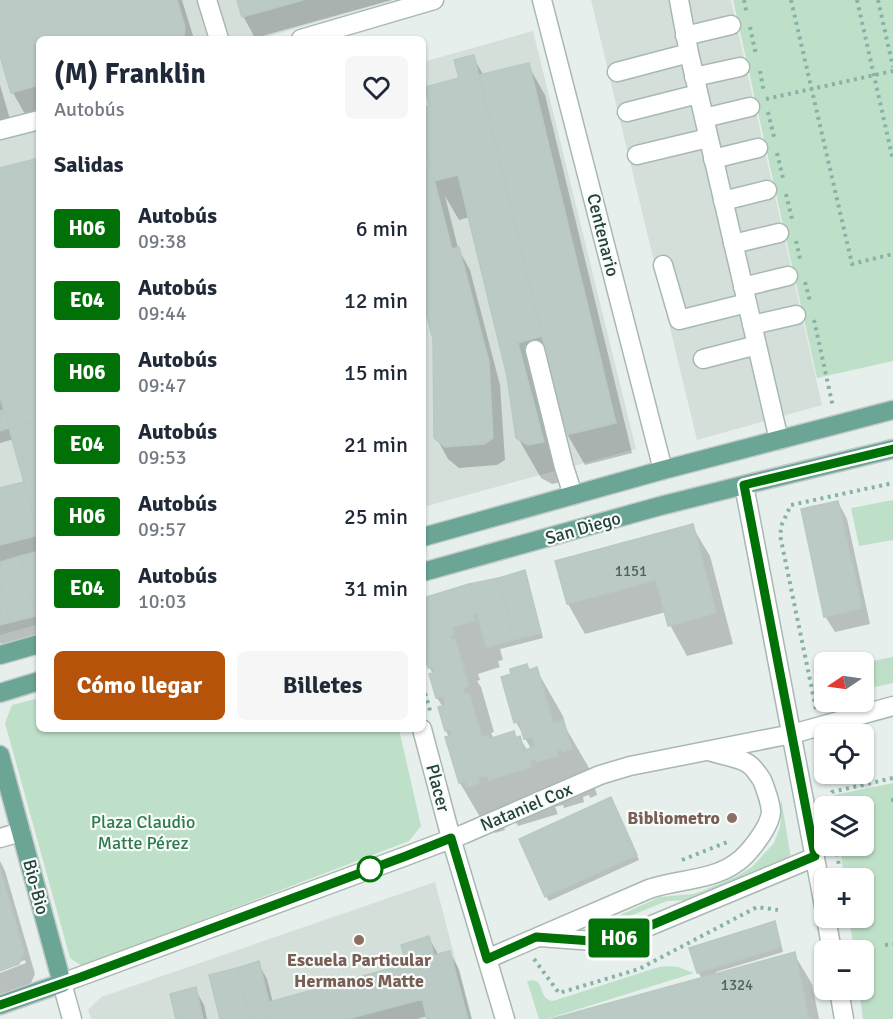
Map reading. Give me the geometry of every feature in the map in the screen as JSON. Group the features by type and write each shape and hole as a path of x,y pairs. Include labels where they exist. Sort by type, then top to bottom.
{"main road":[{"name":"San Diego","path":"426,536 663,470 893,410"},
{"name":"San Diego","path":"426,571 660,506 893,449"},
{"path":"0,655 36,645"},
{"path":"0,693 36,682"},
{"name":"Bio-Bio","path":"0,755 62,983"},
{"name":"Nataniel Cox","path":"0,1005 62,983"}],"street":[{"path":"207,0 218,36"},
{"path":"310,36 434,0"},
{"name":"Centenario","path":"542,0 663,470"},
{"path":"679,0 696,86 779,440"},
{"path":"617,72 731,25"},
{"path":"627,112 749,67"},
{"path":"704,118 759,109"},
{"path":"0,130 36,121"},
{"path":"637,155 708,138"},
{"path":"713,159 759,148"},
{"path":"723,201 767,189"},
{"path":"733,244 789,233"},
{"path":"663,265 679,320 788,276"},
{"path":"752,325 807,314"},
{"path":"703,358 757,345"},
{"path":"535,350 573,495"},
{"path":"744,485 814,851"},
{"name":"Nataniel Cox","path":"829,724 893,706"},
{"name":"Nataniel Cox","path":"62,983 464,834 600,775 630,766 814,728"},
{"name":"Placer","path":"423,732 451,838 505,1019"},
{"path":"487,959 661,884 700,878 720,871 735,864 750,851 762,834 771,813 767,791 758,773 747,762 709,751"},
{"path":"0,838 21,832"},
{"path":"532,939 606,942 616,940 815,856 817,868"},
{"name":"Bio-Bio","path":"62,983 72,1019"},
{"path":"841,1000 844,1019"}],"path":[{"path":"744,0 756,55"},
{"path":"791,0 852,264 893,254"},
{"path":"857,0 893,160"},
{"path":"749,67 766,99 893,69 878,0"},
{"path":"759,109 783,180"},
{"path":"786,192 789,233 807,314 837,425"},
{"path":"818,724 780,535 782,524 791,505 893,483"},
{"path":"798,767 814,763"},
{"path":"831,796 832,792 893,778"},
{"path":"678,862 736,838"},
{"path":"532,939 534,959 559,993 639,969 757,907 778,910"},
{"path":"885,945 893,944"}],"shaded area":[{"path":"0,0 394,0 269,36 36,36 36,625 0,635"},
{"path":"591,0 731,0 822,405 697,440"},
{"path":"533,31 636,449 426,506 426,61"},
{"name":"Escuela Particular Hermanos Matte","path":"435,882 471,1019 91,1019 88,1010 101,997"}],"green space":[{"path":"733,0 893,0 893,361 817,378"},
{"path":"893,500 893,540 859,546 851,508"},
{"path":"893,657 893,683 875,687 874,661"},
{"name":"Plaza Claudio Matte Pérez","path":"36,699 36,732 400,732 421,826 409,841 82,966 70,958 5,723 12,705"},
{"path":"893,783 893,1019 863,1019 860,1000 874,1000 874,940 852,940 851,928 874,928 874,868 843,868 841,856 874,856 874,796 834,795"},
{"path":"781,798 791,859 692,900 667,901 620,920 598,925 660,897 702,891 752,867 774,843 780,827"},
{"path":"670,966 694,973 547,1019 539,1019 527,981 537,982 545,996 553,1001 659,967"}],"building":[{"path":"0,0 177,0 185,27 184,36 36,36 36,86 11,93 0,56"},
{"path":"237,0 303,0 242,17"},
{"path":"474,55 542,336 518,343 544,442 528,445 516,438 507,376 458,175 434,181 426,149 426,106 429,106 426,87 459,78 454,60"},
{"path":"529,63 616,423 566,435 479,75"},
{"path":"426,149 452,249 459,247 489,362 493,438 484,444 445,447 434,438 433,339 426,313"},
{"path":"36,159 36,421 9,428 0,397 0,168"},
{"path":"4,410 9,428 0,431 0,411"},
{"path":"36,421 36,456 18,461 9,428"},
{"path":"36,456 36,524 18,461"},
{"path":"24,482 36,524 36,536 0,545 0,488"},
{"path":"838,501 862,608 824,617 801,509"},
{"path":"693,524 716,613 668,626 656,580 567,604 555,561"},
{"path":"36,552 36,616 20,556"},
{"path":"20,556 36,616 11,622 0,581 0,562"},
{"path":"525,570 541,633 514,640 499,578"},
{"path":"499,578 514,640 486,647 469,584"},
{"path":"0,581 11,622 0,625"},
{"path":"469,584 477,613 473,614 475,621 452,627 454,634 450,635 451,640 455,639 469,686 463,688 465,694 469,693 482,737 488,735 489,739 514,731 516,738 520,736 524,750 535,747 532,737 524,739 519,721 514,723 501,677 511,674 510,669 527,664 529,670 537,667 553,723 563,720 572,749 562,752 562,749 557,750 558,756 536,762 536,759 530,761 532,767 489,780 488,775 478,778 479,783 467,787 465,781 459,783 445,737 451,735 450,730 445,731 438,707 445,705 443,696 436,698 429,674 435,672 433,667 428,668 426,661 426,648 428,647 426,642 426,597"},
{"path":"611,797 637,855 545,897 519,839"},
{"path":"0,869 24,952 19,964 0,971"},
{"path":"775,921 781,947 697,973 689,948"},
{"path":"429,936 434,955 450,951 460,989 348,1019 266,1019 262,1004 406,964 401,945"},
{"path":"795,952 809,1019 551,1019"},
{"path":"259,961 269,1002 262,1004 266,1019 250,1019 237,968"},
{"path":"237,968 250,1019 220,1019 209,975"},
{"path":"196,987 203,1019 176,1019 170,994"},
{"path":"460,989 468,1019 427,1019 422,999"}],"bus line":[{"name":"H06","path":"0,1005 81,977 451,838 487,959 536,937 606,942 616,940 815,856 744,485 893,449"}],"place":[{"name":"Bibliometro","path":"732,818"},
{"name":"Escuela Particular Hermanos Matte","path":"359,940"}]}
